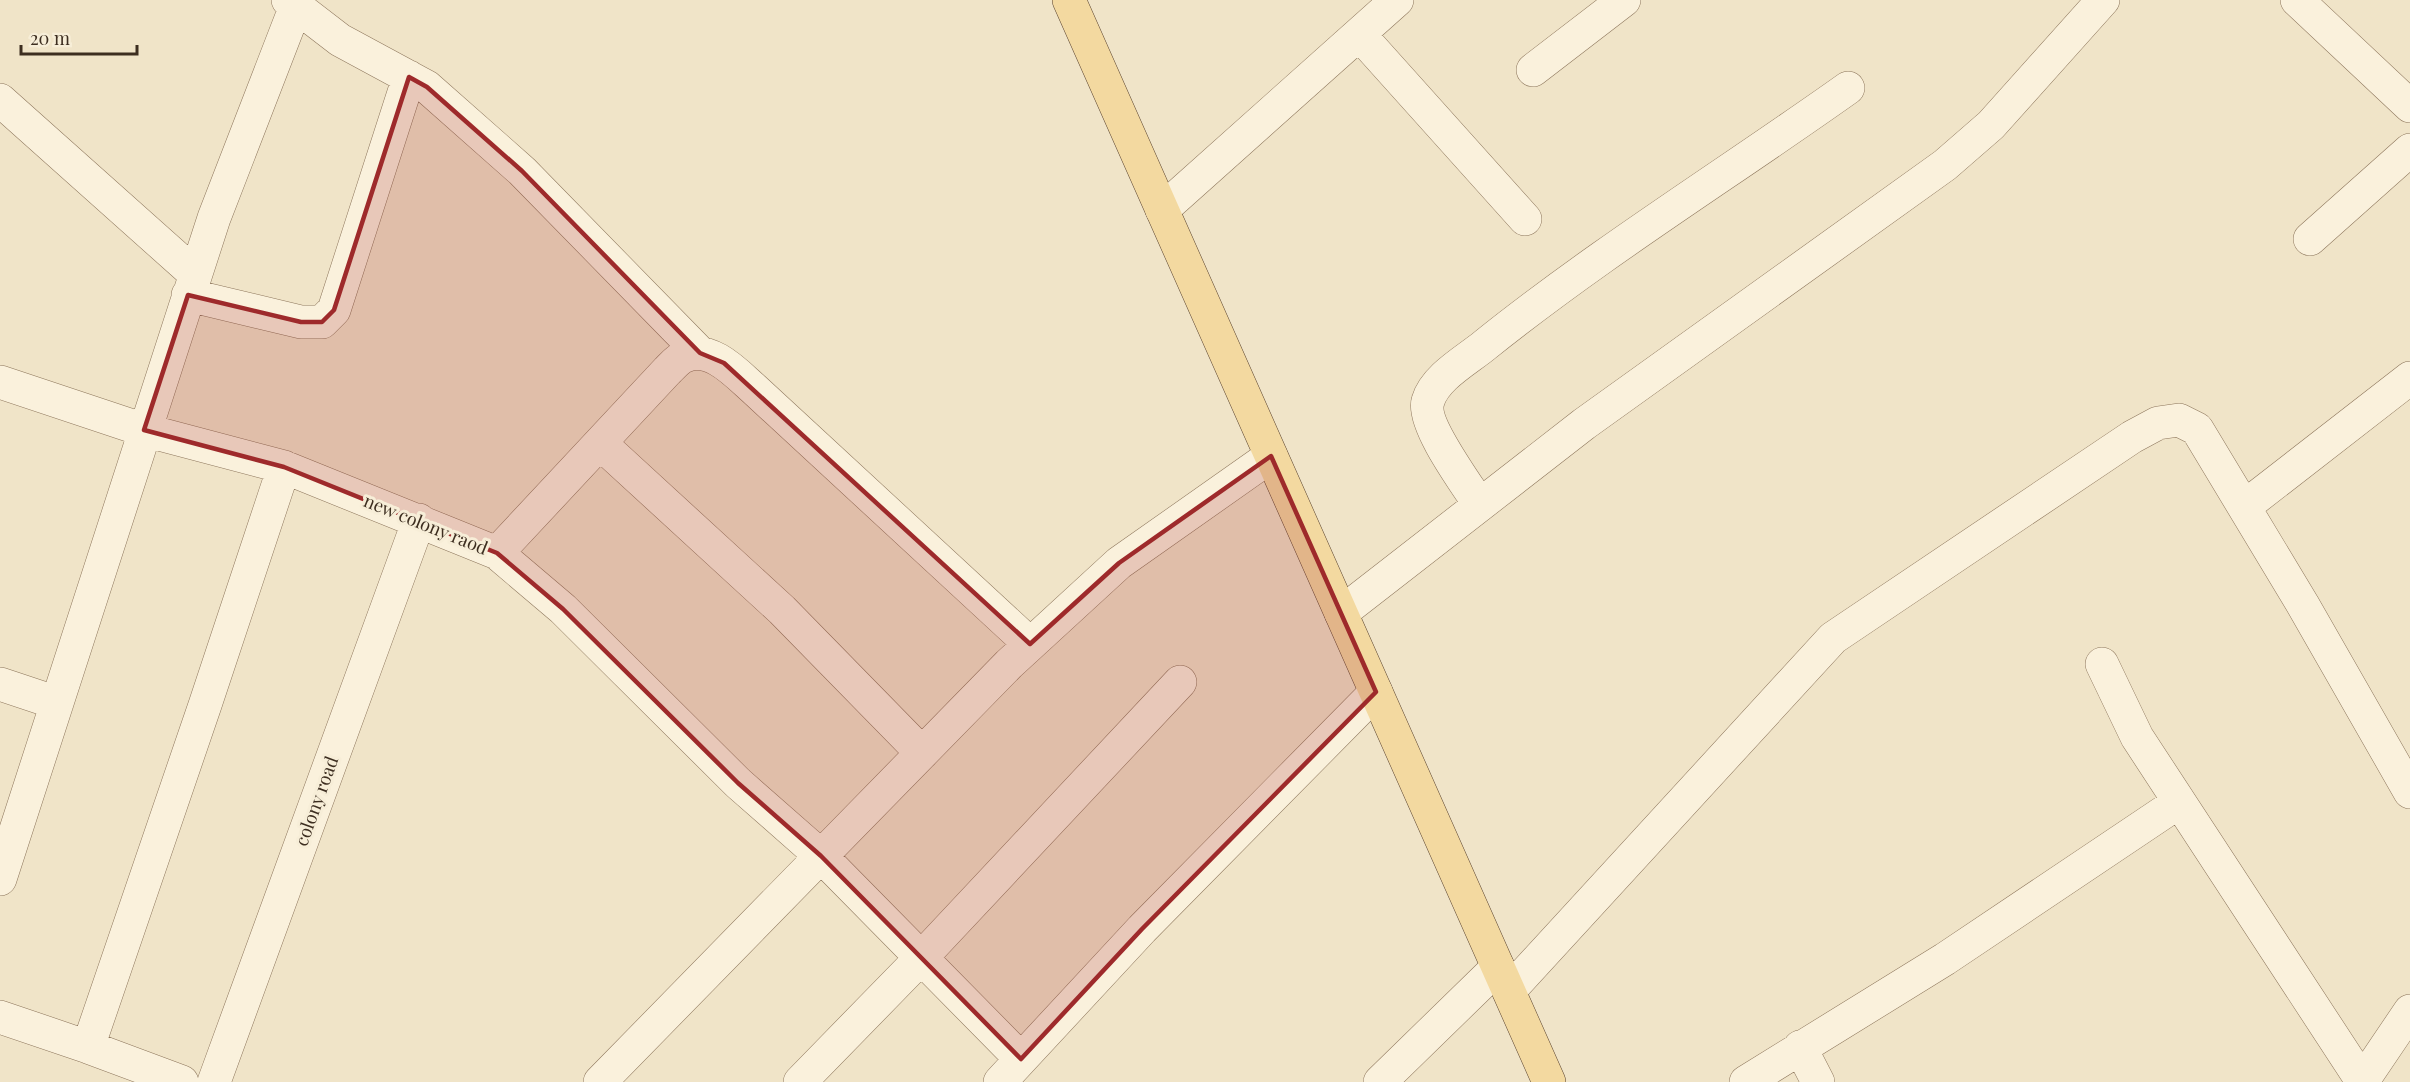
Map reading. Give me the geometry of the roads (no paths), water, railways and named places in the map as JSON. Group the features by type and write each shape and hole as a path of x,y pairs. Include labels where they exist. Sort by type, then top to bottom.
{"main road":[{"path":"1069,0 1549,1082"}],"street":[{"path":"1162,210 1397,0"},
{"path":"1533,70 1624,0"},
{"path":"1341,613 1584,423 1945,165 1991,125 2103,0"},
{"path":"2297,0 2410,106"},
{"path":"0,879 214,218 292,3 340,40 427,87 522,171 700,353 724,363 754,389 1030,644"},
{"path":"1359,34 1525,219"},
{"path":"0,100 192,284 301,322 322,322 334,310 409,77"},
{"path":"1480,505 1442,445 1429,419 1427,402 1439,382 1541,300 1848,88"},
{"path":"2310,239 2410,150"},
{"path":"497,553 684,356 700,353"},
{"path":"2244,507 2410,378"},
{"name":"new colony raod","path":"0,382 144,430 284,467 497,553 562,609 738,783 821,856 921,958 1010,1071"},
{"path":"1380,1082 1503,979 1833,638 2132,437 2158,423 2180,420 2197,429 2410,792"},
{"path":"600,443 782,610 921,753"},
{"path":"600,1082 1030,644 1119,563 1271,456"},
{"path":"88,1047 206,705 284,467"},
{"name":"colony road","path":"214,1082 419,520"},
{"path":"2102,664 2137,737 2362,1082 2410,1011"},
{"path":"800,1082 921,958 1180,682"},
{"path":"0,684 57,703"},
{"path":"1010,1071 1142,928 1376,692"},
{"path":"1746,1082 1945,959 2179,802"},
{"path":"0,1017 182,1082"},
{"path":"1800,1047 1818,1082"}]}
